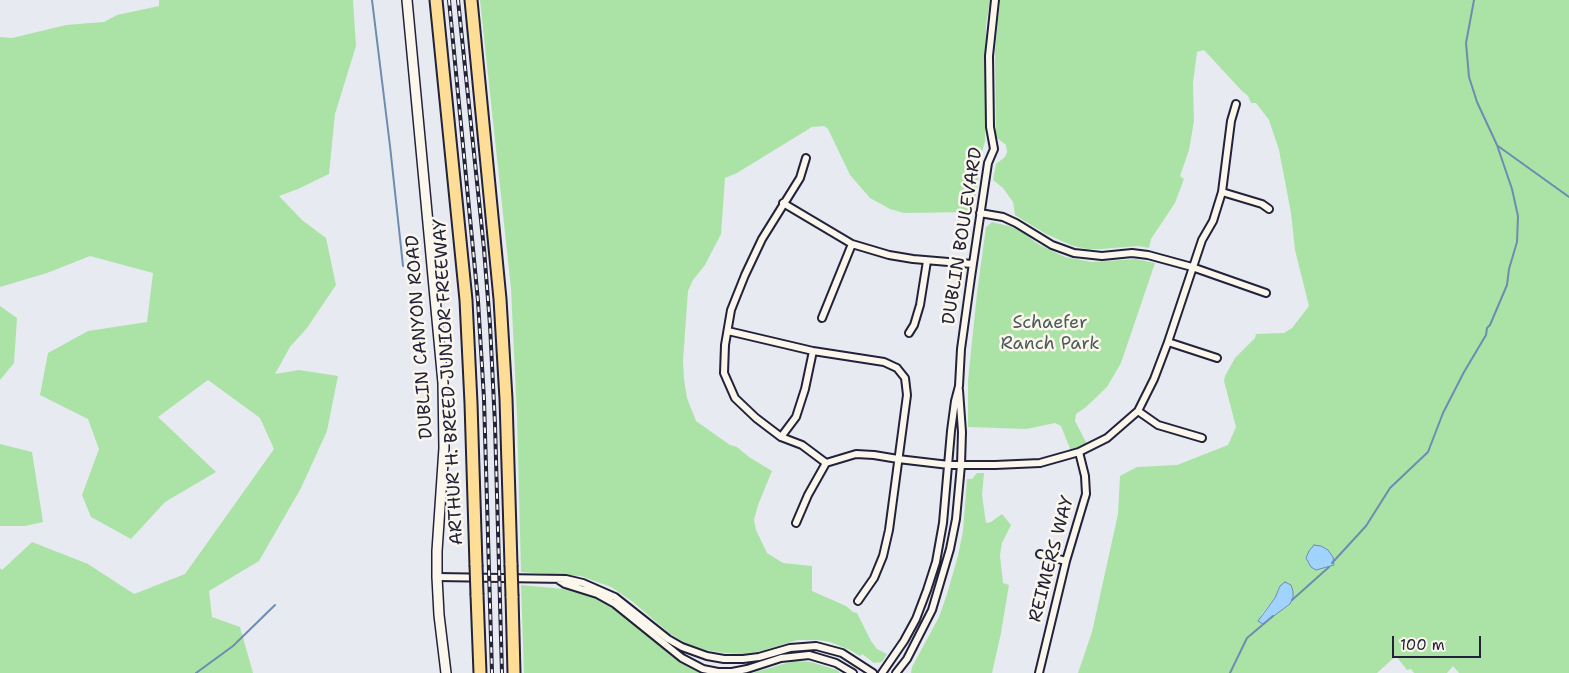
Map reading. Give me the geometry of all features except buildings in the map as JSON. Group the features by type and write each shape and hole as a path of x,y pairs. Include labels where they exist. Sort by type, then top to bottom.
{"highway":[{"name":"ARTHUR H. BREED JUNIOR FREEWAY","path":"436,0 466,300 480,673"},
{"path":"471,0 502,316 514,673"}],"main road":[{"name":"DUBLIN CANYON ROAD","path":"407,0 443,383 444,456 437,551 437,577 438,615 446,673"}],"street":[{"name":"DUBLIN BOULEVARD","path":"882,673 908,634 927,590 936,562 943,523 951,431 959,386 961,349 972,264 988,163 994,149 990,127 989,56 995,0"},
{"path":"796,523 808,495 826,463 856,454 874,454 949,465 1040,463 1079,452 1107,438 1138,411 1154,379 1168,342 1202,240 1213,221 1222,192 1231,121 1236,104"},
{"path":"806,158 800,178 762,239 745,275 732,310 725,345 724,374 735,398 756,418 781,437 802,445 826,463"},
{"path":"1222,192 1262,204 1269,209"},
{"path":"783,204 852,244 889,255 927,261 972,264"},
{"path":"980,213 1003,217 1052,246 1074,253 1102,256 1143,254 1192,267 1266,293"},
{"path":"822,318 852,244"},
{"path":"909,333 914,325 920,305 927,261"},
{"path":"728,331 813,350 884,362 897,368 905,378 907,395 889,530 883,556 874,578 858,601"},
{"path":"1168,342 1217,358"},
{"path":"781,437 796,417 805,389 813,350"},
{"name":"DUBLIN BOULEVARD","path":"896,673 907,659 922,633 932,610 942,582 956,519 961,465 961,401 959,386"},
{"path":"1138,411 1158,425 1202,438"},
{"name":"REIMERS WAY","path":"1039,673 1066,560 1086,494 1085,476 1079,452"},
{"path":"1040,554 1066,560"},
{"path":"437,577 566,579 598,588 615,597 668,639 682,647 707,656 724,659 743,659 759,657 790,648 816,646 842,653 873,673"},
{"path":"559,580 565,584 597,594 615,604 682,658 703,669 732,672 787,657 809,655 836,663 853,673"}],"green space":[{"path":"159,0 353,0 356,46 335,114 329,174 279,196 302,220 326,238 336,285 307,328 290,347 275,374 299,370 338,376 327,431 301,488 259,561 209,591 212,617 240,627 253,673 0,673 0,568 2,570 32,542 88,564 134,594 185,574 274,449 260,418 208,380 158,417 216,472 165,502 131,539 91,517 82,495 99,449 88,419 40,395 48,353 88,331 147,322 153,273 90,256 47,273 0,287 0,37 12,38 66,25 104,22 117,15 159,6"},
{"path":"480,0 990,0 986,25 985,141 973,212 904,213 890,209 870,198 850,175 828,129 824,126 812,127 737,173 725,178 721,234 705,265 693,280 688,291 683,361 684,379 687,398 696,421 772,471 754,520 756,530 767,553 783,563 812,566 812,591 857,613 871,641 877,649 887,654 882,662 874,663 862,654 860,656 830,642 818,640 798,640 744,654 706,650 685,643 669,633 633,602 611,587 581,576 521,572 517,416 511,289"},
{"path":"1000,0 1569,0 1569,673 1459,673 1453,666 1447,673 1414,673 1411,669 1407,670 1396,656 1377,673 1078,673 1092,632 1118,514 1120,476 1137,467 1177,465 1228,445 1236,427 1224,381 1235,358 1255,338 1256,334 1284,333 1292,328 1309,306 1295,250 1291,213 1279,150 1269,120 1256,103 1251,103 1248,96 1204,50 1197,52 1193,83 1194,121 1189,150 1180,176 1184,179 1175,203 1151,239 1149,248 1138,246 1087,249 1073,246 1046,234 1015,215 1013,202 1003,188 993,180 996,164 1005,157 1007,152 1006,145 996,137 995,50","holes":["1280,586 1290,604 1263,624 1261,615 1275,598"]},
{"name":"Schaefer Ranch Park","path":"992,222 1012,227 1038,244 1065,257 1092,262 1135,259 1155,263 1121,363 1107,387 1076,414 1075,421 1087,444 1071,451 1061,426 1055,423 1026,429 968,427 968,380 977,293 986,227"},
{"path":"0,306 17,318 14,363 0,380"},
{"path":"0,444 32,452 43,522 25,526 0,526"},
{"path":"977,473 984,473 982,495 986,523 991,522 1002,514 1011,525 1002,543 1000,555 1003,583 1009,585 992,673 911,673 912,667 939,617 947,594 963,531 967,479 972,479"},
{"path":"521,585 575,590 592,596 627,617 678,661 695,670 706,673 524,673"},
{"path":"794,661 811,662 837,670 840,673 752,673"}],"water":[{"path":"1314,545 1328,550 1333,557 1334,565 1316,570 1311,567 1306,558"},
{"path":"1285,582 1291,585 1293,591 1293,598 1290,604 1263,624 1258,621 1275,598 1280,586"}],"waterway":[{"path":"372,0 403,266"},
{"path":"1332,563 1366,526 1390,488 1428,452 1443,413 1486,335 1487,328 1507,285 1509,269 1517,242 1518,216 1512,189 1497,145 1477,102 1469,77 1466,43 1474,0"},
{"path":"1498,146 1569,197"},
{"path":"1292,600 1329,567"},
{"path":"196,673 233,646 275,605"},
{"path":"1230,673 1247,638 1273,616"}],"railway":[{"path":"449,0 478,301 484,399 492,673"},
{"path":"458,0 490,325 495,424 502,673"}]}
